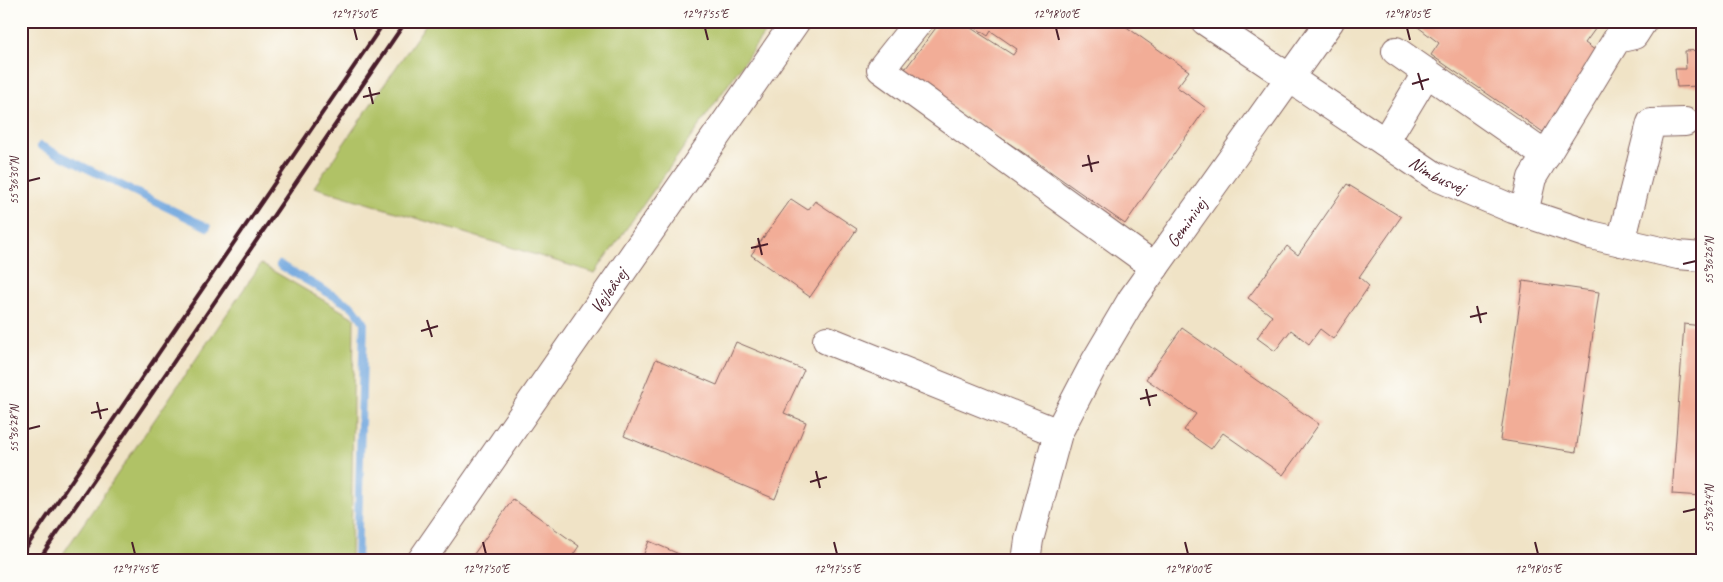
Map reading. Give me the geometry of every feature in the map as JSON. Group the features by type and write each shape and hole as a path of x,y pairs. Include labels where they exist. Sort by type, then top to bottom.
{"street":[{"name":"Vejleåvej","path":"421,561 796,21"},
{"path":"919,21 881,69 1155,267"},
{"name":"Nimbusvej","path":"1205,21 1435,176 1524,213 1592,235 1678,255 1702,257"},
{"name":"Geminivej","path":"1026,561 1029,540 1058,433 1096,360 1132,299 1330,21"},
{"path":"1524,213 1532,178 1617,39 1634,35 1643,21"},
{"path":"1396,51 1546,156"},
{"path":"1385,142 1427,72"},
{"path":"1621,242 1651,123 1685,122"},
{"path":"827,340 1058,433"}],"green space":[{"path":"428,21 773,21 595,273 314,187"},
{"path":"261,264 354,318 351,561 58,561"}],"building":[{"path":"941,21 960,21 1013,55 1017,49 991,31 988,36 966,21 1118,21 1189,71 1177,87 1206,108 1125,224 903,72"},
{"path":"1410,21 1601,21 1585,43 1599,53 1543,132 1431,55 1439,43"},
{"path":"1702,50 1702,95 1699,95 1699,86 1677,87 1675,69 1686,69 1685,51"},
{"path":"1347,184 1401,217 1359,277 1369,286 1333,339 1320,329 1309,344 1291,330 1275,351 1257,338 1272,316 1248,298 1287,246 1298,255"},
{"path":"791,199 808,210 815,201 857,229 810,297 751,255"},
{"path":"1523,281 1599,292 1576,452 1500,440"},
{"path":"1684,324 1702,326 1702,496 1672,494"},
{"path":"1182,328 1319,424 1283,475 1223,433 1211,449 1184,430 1196,414 1146,379"},
{"path":"736,342 804,370 784,413 806,422 775,499 624,436 656,359 717,385"},
{"path":"513,499 579,546 569,561 469,561"},
{"path":"649,541 695,561 641,561"},
{"path":"1314,557 1332,557 1331,561 1313,561"}],"waterway":[{"path":"41,146 207,227"},
{"path":"280,265 353,307 364,322 357,561"}],"railway":[{"path":"21,555 385,21"},
{"path":"38,561 406,21"}]}
